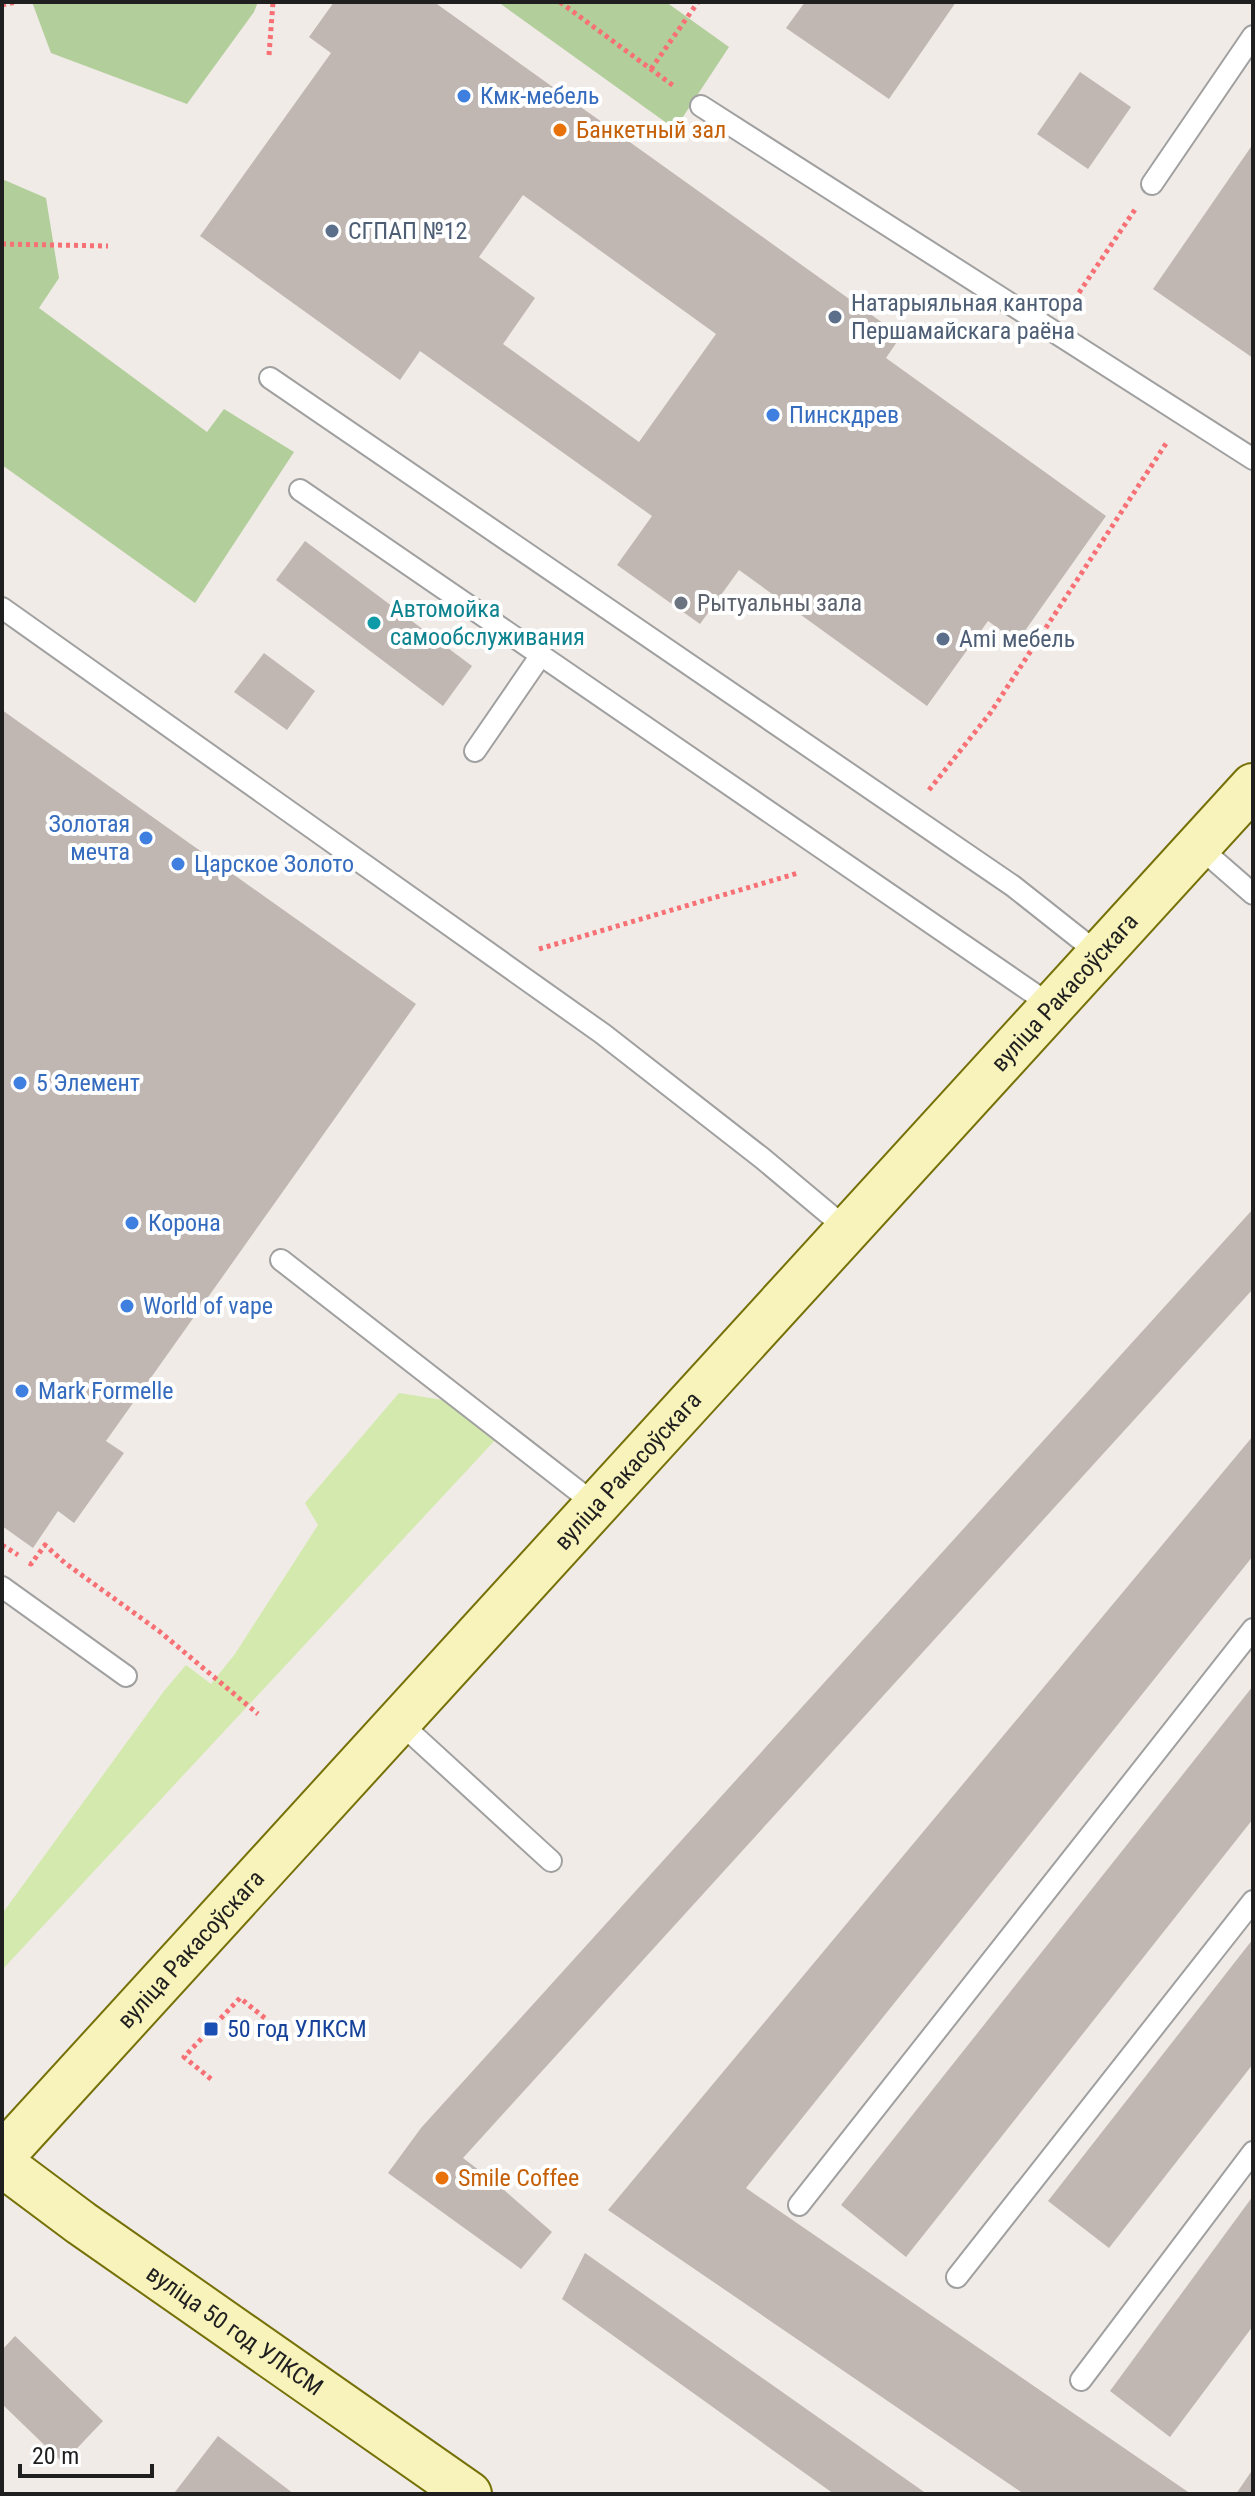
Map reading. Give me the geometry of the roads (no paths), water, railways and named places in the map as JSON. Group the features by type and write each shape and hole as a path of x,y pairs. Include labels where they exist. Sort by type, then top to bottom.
{"main road":[{"name":"вуліца Ракасоўскага","path":"2,2156 1253,786"},
{"name":"вуліца 50 год УЛКСМ","path":"2,2164 81,2223 469,2494"}],"lane":[{"path":"1152,184 1253,36"},
{"path":"701,106 1253,459"},
{"path":"270,378 1013,886 1099,954"},
{"path":"300,490 1052,1006"},
{"path":"2,608 603,1034 762,1158 848,1230"},
{"path":"475,751 541,655"},
{"path":"1198,846 1253,894"},
{"path":"281,1260 596,1505"},
{"path":"2,1587 126,1676"},
{"path":"799,2205 1253,1629"},
{"path":"398,1721 551,1861"},
{"path":"957,2277 1253,1901"},
{"path":"1081,2380 1253,2152"}],"place":[{"name":"Кмк-мебель","path":"464,96"},
{"name":"Банкетный зал","path":"560,130"},
{"name":"СГПАП №12","path":"332,231"},
{"name":"Натарыяльная кантора Першамайскага раёна","path":"835,317"},
{"name":"Пинскдрев","path":"773,415"},
{"name":"Рытуальны зала","path":"681,603"},
{"name":"Автомойка самообслуживания","path":"374,623"},
{"name":"Ami мебель","path":"943,639"},
{"name":"Золотая мечта","path":"146,838"},
{"name":"Царское Золото","path":"178,864"},
{"name":"5 Элемент","path":"20,1083"},
{"name":"Корона","path":"132,1223"},
{"name":"World of vape","path":"127,1306"},
{"name":"Mark Formelle","path":"22,1391"},
{"name":"50 год УЛКСМ","path":"211,2029"},
{"name":"Smile Coffee","path":"442,2178"}]}
